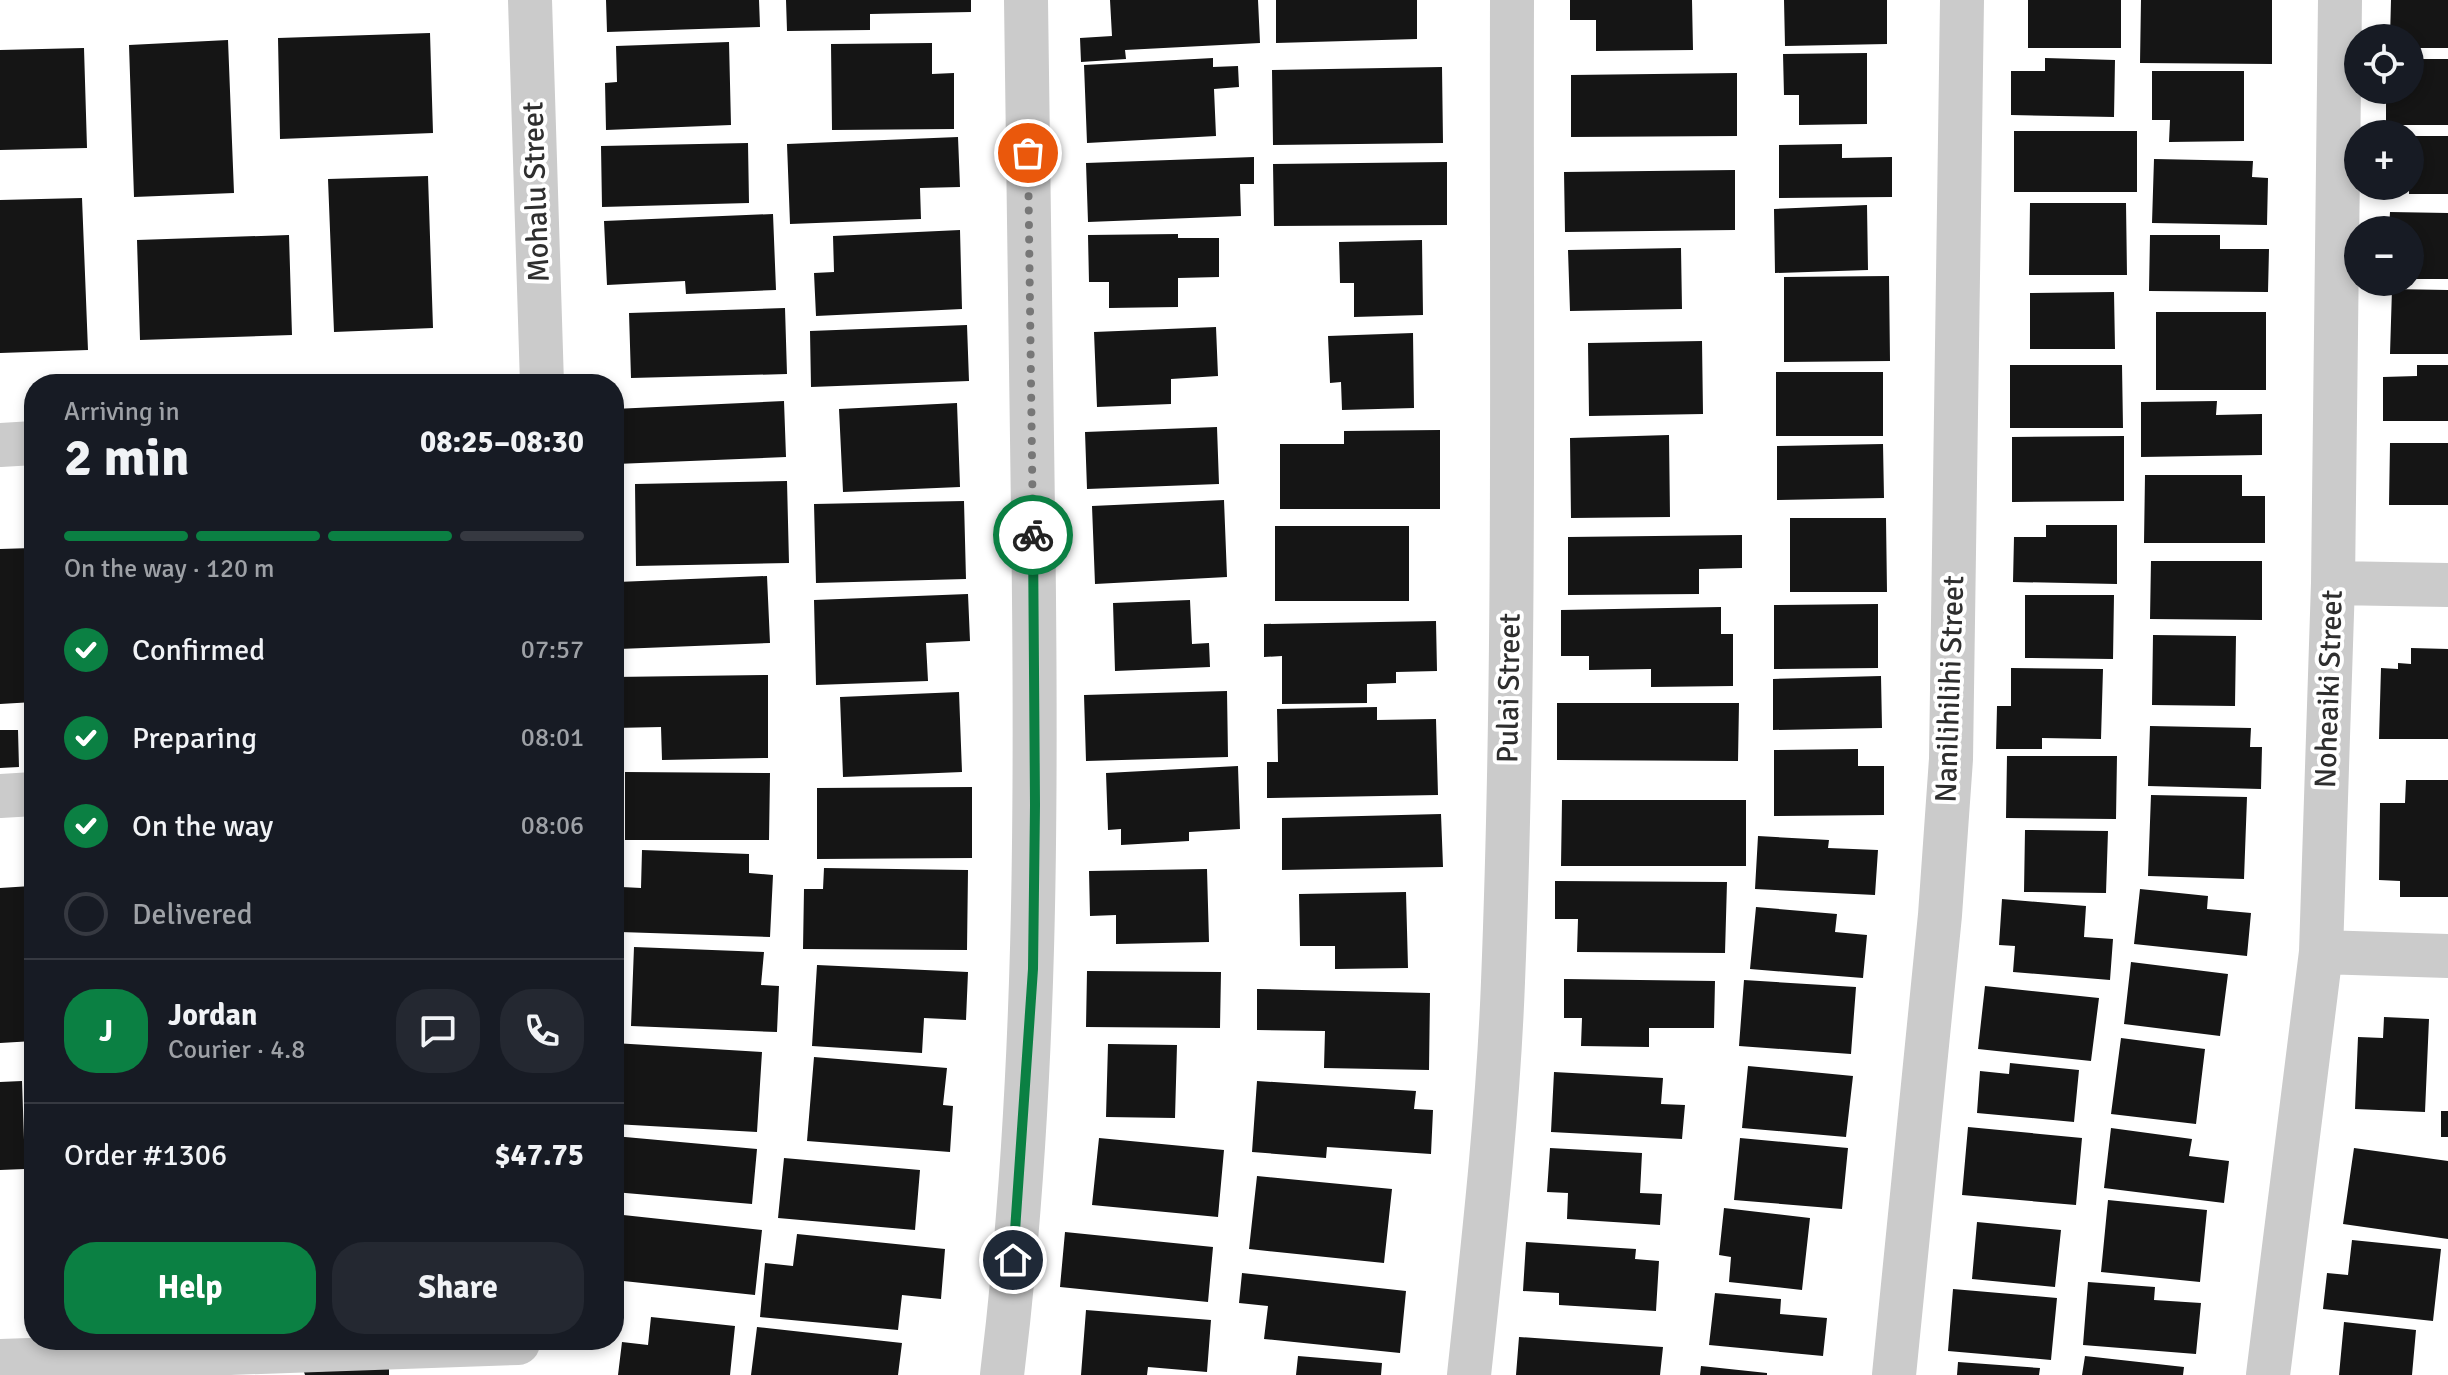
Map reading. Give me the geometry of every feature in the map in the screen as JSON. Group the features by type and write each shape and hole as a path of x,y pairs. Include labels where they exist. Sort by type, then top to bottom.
{"street":[{"name":"Mohalu Street","path":"530,0 542,374"},
{"path":"1002,1375 1022,1144 1033,954 1035,644 1026,0"},
{"name":"Pulai Street","path":"1469,1375 1503,985 1511,653 1512,0"},
{"name":"Nanilihilihi Street","path":"1894,1375 1940,915 1951,759 1962,0"},
{"name":"Noheaiki Street","path":"2268,1375 2321,952 2333,583 2340,0"},
{"path":"0,445 24,444"},
{"path":"2333,583 2448,585"},
{"path":"0,796 24,795"},
{"path":"2321,952 2448,956"},
{"path":"0,1361 516,1353"}],"building":[{"path":"606,0 759,0 760,27 607,32"},
{"path":"786,0 971,0 971,12 870,14 870,30 787,31"},
{"path":"1110,0 1258,0 1260,43 1125,50 1126,59 1081,62 1080,38 1112,36"},
{"path":"1276,0 1417,0 1417,39 1276,43"},
{"path":"1570,0 1692,0 1693,50 1596,51 1596,20 1570,20"},
{"path":"1784,0 1887,0 1887,44 1785,46"},
{"path":"2028,0 2121,0 2121,48 2028,48"},
{"path":"2141,0 2272,0 2272,64 2140,63"},
{"path":"2391,0 2448,0 2448,48 2424,48 2424,24 2390,24"},
{"path":"430,33 433,133 280,139 278,38"},
{"path":"228,40 234,193 134,197 129,45"},
{"path":"729,42 731,125 606,130 605,83 617,82 616,46"},
{"path":"932,43 932,74 954,73 954,129 832,130 831,44"},
{"path":"84,48 87,148 0,150 0,50"},
{"path":"1867,53 1867,124 1799,125 1799,95 1784,95 1783,54"},
{"path":"1213,58 1213,67 1238,66 1239,87 1214,89 1216,136 1087,143 1084,65"},
{"path":"2045,58 2115,60 2114,117 2011,115 2011,71 2045,71"},
{"path":"2424,59 2448,59 2448,125 2424,125 2424,120 2386,120 2386,104 2424,104"},
{"path":"1442,67 1443,143 1273,145 1272,70"},
{"path":"2152,71 2244,71 2244,141 2169,142 2170,120 2152,120"},
{"path":"1737,73 1737,136 1571,137 1571,75"},
{"path":"2014,131 2137,131 2137,192 2014,192"},
{"path":"2424,136 2448,136 2448,194 2424,194"},
{"path":"958,137 960,187 920,188 921,219 790,224 787,144"},
{"path":"748,143 749,203 602,207 601,146"},
{"path":"1842,144 1842,158 1892,157 1892,197 1779,198 1779,145"},
{"path":"1254,157 1254,184 1240,184 1241,216 1088,222 1086,163"},
{"path":"2154,159 2253,161 2252,177 2268,178 2267,225 2152,223"},
{"path":"1447,162 1447,225 1274,226 1273,164"},
{"path":"1735,170 1735,230 1565,232 1564,172"},
{"path":"428,176 433,328 334,332 328,179"},
{"path":"82,198 88,350 0,353 0,200"},
{"path":"2030,203 2126,203 2127,275 2029,275"},
{"path":"1867,205 1868,270 1775,273 1774,209"},
{"path":"2390,212 2448,213 2448,279 2424,279 2424,216 2390,216"},
{"path":"773,214 776,290 686,294 685,281 607,285 604,221"},
{"path":"960,230 962,309 816,316 814,273 834,272 833,236"},
{"path":"1178,234 1178,238 1219,238 1219,277 1178,278 1178,307 1109,308 1109,282 1089,282 1088,235"},
{"path":"289,235 292,335 140,340 137,240"},
{"path":"2150,235 2220,235 2220,249 2269,249 2268,292 2149,291"},
{"path":"1422,240 1423,315 1354,317 1354,283 1340,283 1339,242"},
{"path":"1681,248 1682,309 1570,311 1568,250"},
{"path":"1889,276 1890,361 1784,362 1784,277"},
{"path":"2424,290 2448,290 2448,354 2390,354 2392,296 2424,296"},
{"path":"2114,292 2115,349 2030,349 2030,293"},
{"path":"785,308 787,374 631,378 629,313"},
{"path":"2156,312 2266,312 2266,390 2156,390"},
{"path":"967,325 969,381 811,387 810,331"},
{"path":"1216,327 1218,376 1171,379 1171,404 1097,407 1094,332"},
{"path":"1413,333 1414,408 1342,410 1341,382 1330,383 1328,336"},
{"path":"1702,341 1703,414 1589,416 1588,343"},
{"path":"2010,365 2122,365 2123,428 2010,428"},
{"path":"2417,365 2448,365 2448,421 2383,421 2383,377 2417,376"},
{"path":"1776,372 1883,372 1883,436 1776,436"},
{"path":"784,401 786,457 624,464 624,409"},
{"path":"2217,401 2216,415 2262,414 2262,455 2141,457 2141,402"},
{"path":"957,403 960,487 843,492 839,409"},
{"path":"1217,427 1219,484 1087,489 1085,432"},
{"path":"1440,430 1440,509 1280,509 1280,444 1344,444 1344,431"},
{"path":"1669,435 1670,517 1571,518 1570,438"},
{"path":"2124,436 2124,501 2012,502 2012,437"},
{"path":"2390,443 2448,443 2448,505 2389,505"},
{"path":"1883,444 1884,498 1777,500 1777,446"},
{"path":"2145,475 2242,475 2242,496 2265,496 2265,543 2144,543"},
{"path":"787,481 789,563 636,566 635,484"},
{"path":"1224,500 1227,577 1095,584 1092,506"},
{"path":"964,501 966,579 816,583 814,504"},
{"path":"1790,518 1886,518 1887,592 1790,592"},
{"path":"2046,525 2117,525 2117,584 2013,582 2014,537 2046,537"},
{"path":"1275,526 1409,526 1409,601 1275,601"},
{"path":"1742,535 1742,568 1699,569 1699,594 1568,595 1568,537"},
{"path":"24,548 24,703 0,704 0,549"},
{"path":"2151,561 2262,561 2262,620 2150,619"},
{"path":"767,576 770,643 624,649 624,582"},
{"path":"968,594 970,641 926,643 928,681 816,685 814,600"},
{"path":"2025,595 2114,595 2113,659 2025,658"},
{"path":"1190,600 1192,644 1209,643 1210,667 1115,671 1113,603"},
{"path":"1878,604 1878,668 1774,669 1774,605"},
{"path":"1721,607 1721,634 1733,634 1733,686 1651,687 1651,669 1589,670 1589,656 1561,656 1561,610"},
{"path":"1436,621 1437,671 1396,672 1396,683 1367,684 1367,703 1282,704 1282,656 1264,657 1264,624"},
{"path":"2153,635 2236,636 2235,706 2152,705"},
{"path":"2411,648 2448,649 2448,739 2379,739 2381,668 2398,669 2398,663 2411,664"},
{"path":"2011,668 2103,669 2101,739 2042,738 2042,749 1996,749 1997,706 2011,706"},
{"path":"768,675 768,758 662,760 661,727 624,728 624,677"},
{"path":"1881,676 1882,728 1773,730 1773,679"},
{"path":"1227,691 1228,757 1086,761 1084,695"},
{"path":"959,692 962,772 843,777 840,697"},
{"path":"1557,703 1739,703 1738,761 1557,760"},
{"path":"1377,707 1377,720 1436,719 1438,795 1267,798 1267,762 1278,762 1277,709"},
{"path":"2150,726 2251,728 2250,747 2262,747 2261,789 2148,786"},
{"path":"0,730 18,730 19,767 0,768"},
{"path":"1858,749 1858,766 1884,766 1884,815 1774,816 1774,750"},
{"path":"2007,756 2117,756 2116,819 2006,818"},
{"path":"1238,766 1240,829 1189,832 1189,841 1121,845 1121,829 1108,830 1106,773"},
{"path":"625,772 770,773 769,840 625,840"},
{"path":"2406,780 2448,780 2448,897 2400,897 2400,881 2379,880 2380,803 2405,803"},
{"path":"972,787 972,858 817,859 817,788"},
{"path":"2151,795 2247,797 2244,879 2148,876"},
{"path":"1562,800 1746,800 1746,866 1561,866"},
{"path":"1441,814 1443,867 1282,870 1282,818"},
{"path":"2025,830 2108,831 2106,893 2024,892"},
{"path":"1758,836 1829,840 1828,848 1878,850 1875,895 1755,889"},
{"path":"642,850 749,854 749,873 773,875 770,937 624,932 624,887 641,888"},
{"path":"824,868 968,870 967,950 803,949 804,889 823,889"},
{"path":"1207,869 1209,942 1116,944 1116,915 1090,916 1089,871"},
{"path":"1555,881 1727,882 1725,953 1577,952 1578,919 1555,919"},
{"path":"24,886 24,1042 0,1043 0,888"},
{"path":"2140,889 2208,896 2207,909 2251,913 2247,956 2134,944"},
{"path":"1406,892 1408,968 1335,969 1335,946 1300,946 1299,894"},
{"path":"2002,899 2086,906 2084,937 2113,939 2110,980 2013,972 2015,946 1999,945"},
{"path":"1756,907 1837,914 1835,932 1867,935 1863,978 1750,969"},
{"path":"634,947 764,952 761,985 779,986 777,1032 631,1026"},
{"path":"2131,962 2228,974 2220,1036 2124,1024"},
{"path":"817,965 968,972 966,1020 924,1018 922,1053 812,1046"},
{"path":"1087,971 1221,972 1220,1028 1086,1027"},
{"path":"1564,979 1715,981 1714,1028 1649,1028 1649,1047 1581,1046 1582,1018 1564,1018"},
{"path":"1744,980 1856,987 1851,1054 1739,1046"},
{"path":"1985,986 2099,998 2091,1061 1978,1049"},
{"path":"1257,989 1430,993 1429,1070 1324,1068 1325,1031 1257,1030"},
{"path":"2384,1017 2429,1019 2425,1112 2355,1109 2358,1037 2383,1038"},
{"path":"2121,1038 2205,1049 2196,1124 2111,1114"},
{"path":"624,1044 762,1052 757,1132 624,1125"},
{"path":"1108,1044 1177,1045 1175,1118 1106,1117"},
{"path":"814,1057 947,1068 943,1105 953,1106 950,1152 807,1141"},
{"path":"2010,1063 2079,1070 2074,1122 1977,1113 1980,1071 2009,1074"},
{"path":"1748,1066 1853,1076 1846,1137 1742,1128"},
{"path":"1554,1072 1663,1078 1661,1104 1685,1105 1682,1139 1551,1132"},
{"path":"22,1081 24,1169 0,1170 0,1082"},
{"path":"1257,1081 1416,1091 1414,1109 1433,1110 1431,1154 1327,1147 1326,1158 1252,1152"},
{"path":"2441,1111 2448,1111 2448,1137 2441,1137"},
{"path":"1968,1127 2082,1138 2076,1205 1962,1195"},
{"path":"2111,1128 2192,1139 2189,1156 2229,1161 2224,1203 2104,1188"},
{"path":"624,1137 757,1149 752,1204 624,1193"},
{"path":"1099,1138 1224,1150 1218,1217 1092,1205"},
{"path":"1740,1138 1848,1148 1842,1209 1734,1200"},
{"path":"1550,1148 1642,1153 1640,1193 1662,1194 1660,1225 1567,1219 1568,1193 1547,1192"},
{"path":"2354,1148 2448,1161 2448,1239 2343,1224"},
{"path":"784,1158 920,1170 915,1230 778,1218"},
{"path":"1257,1176 1392,1189 1384,1263 1249,1249"},
{"path":"2108,1200 2207,1210 2200,1282 2101,1272"},
{"path":"1724,1208 1810,1218 1802,1290 1729,1282 1731,1257 1719,1255"},
{"path":"624,1215 762,1230 755,1295 624,1281"},
{"path":"1977,1222 2061,1230 2055,1287 1972,1279"},
{"path":"1065,1232 1213,1247 1208,1302 1060,1287"},
{"path":"797,1234 945,1249 941,1299 902,1295 898,1330 760,1317 765,1263 793,1266"},
{"path":"2352,1240 2441,1249 2433,1321 2323,1309 2327,1273 2348,1275"},
{"path":"1526,1242 1636,1249 1635,1259 1659,1261 1656,1311 1559,1305 1559,1293 1523,1291"},
{"path":"1242,1273 1406,1291 1400,1353 1264,1339 1268,1306 1239,1303"},
{"path":"2088,1282 2155,1287 2154,1300 2201,1303 2196,1354 2083,1345"},
{"path":"1953,1289 2057,1298 2051,1360 1948,1351"},
{"path":"1715,1293 1781,1299 1780,1314 1827,1318 1823,1356 1709,1345"},
{"path":"1086,1310 1211,1320 1207,1372 1148,1367 1147,1375 1081,1375"},
{"path":"651,1317 735,1326 730,1375 618,1375 624,1342 648,1345"},
{"path":"2344,1322 2416,1330 2412,1375 2339,1375"},
{"path":"757,1327 902,1343 898,1375 751,1375"},
{"path":"1519,1337 1663,1347 1660,1375 1516,1375"},
{"path":"1298,1356 1382,1363 1381,1375 1296,1375"},
{"path":"2085,1356 2184,1367 2183,1375 2082,1375"},
{"path":"1958,1362 2040,1368 2039,1375 1957,1375"},
{"path":"1701,1366 1767,1373 1767,1375 1700,1375"},
{"path":"389,1368 389,1375 305,1375 304,1372"}],"way so far":[{"path":"1028,153 1033,535"}],"route":[{"path":"1013,1260 1033,969 1033,535"}]}
